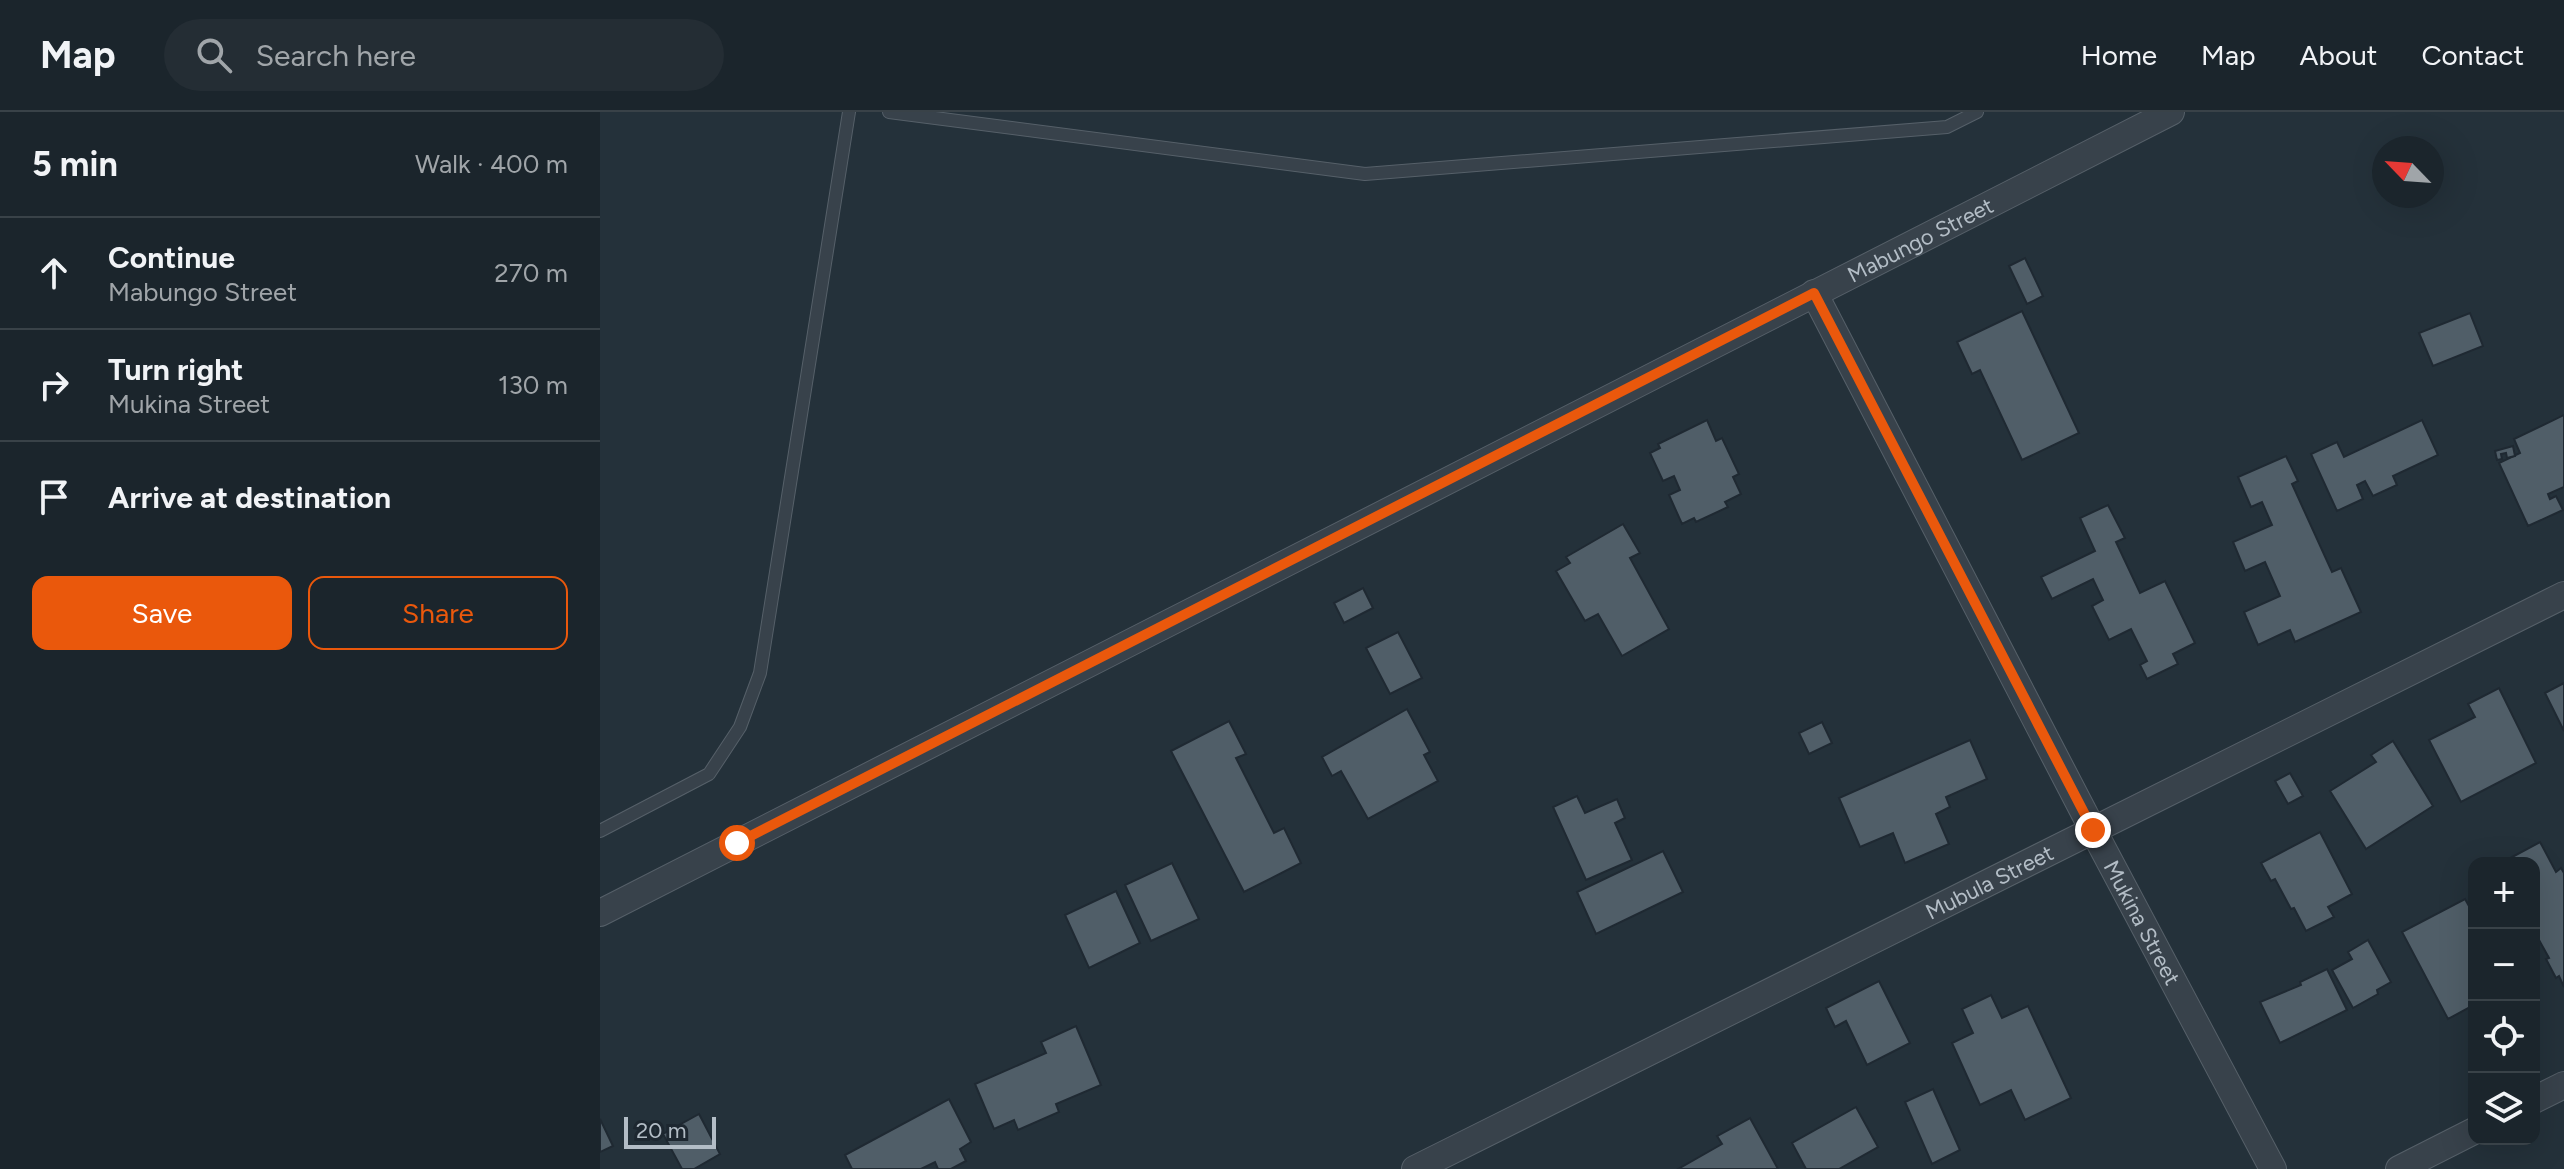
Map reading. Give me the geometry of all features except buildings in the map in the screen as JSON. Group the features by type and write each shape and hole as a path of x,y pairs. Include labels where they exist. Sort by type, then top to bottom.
{"street":[{"name":"Mabungo Street","path":"600,913 2171,112"},
{"name":"Mukina Street","path":"1814,293 2273,1169"},
{"name":"Mubula Street","path":"1415,1169 2564,595"},
{"path":"2540,1097 2564,1085"},
{"path":"2399,1169 2468,1134"}],"lane":[{"path":"600,831 709,774 740,727 760,673 849,112"},
{"path":"889,112 1365,174 1947,127 1977,112"}],"route":[{"path":"737,843 1814,293 2093,830"}]}
